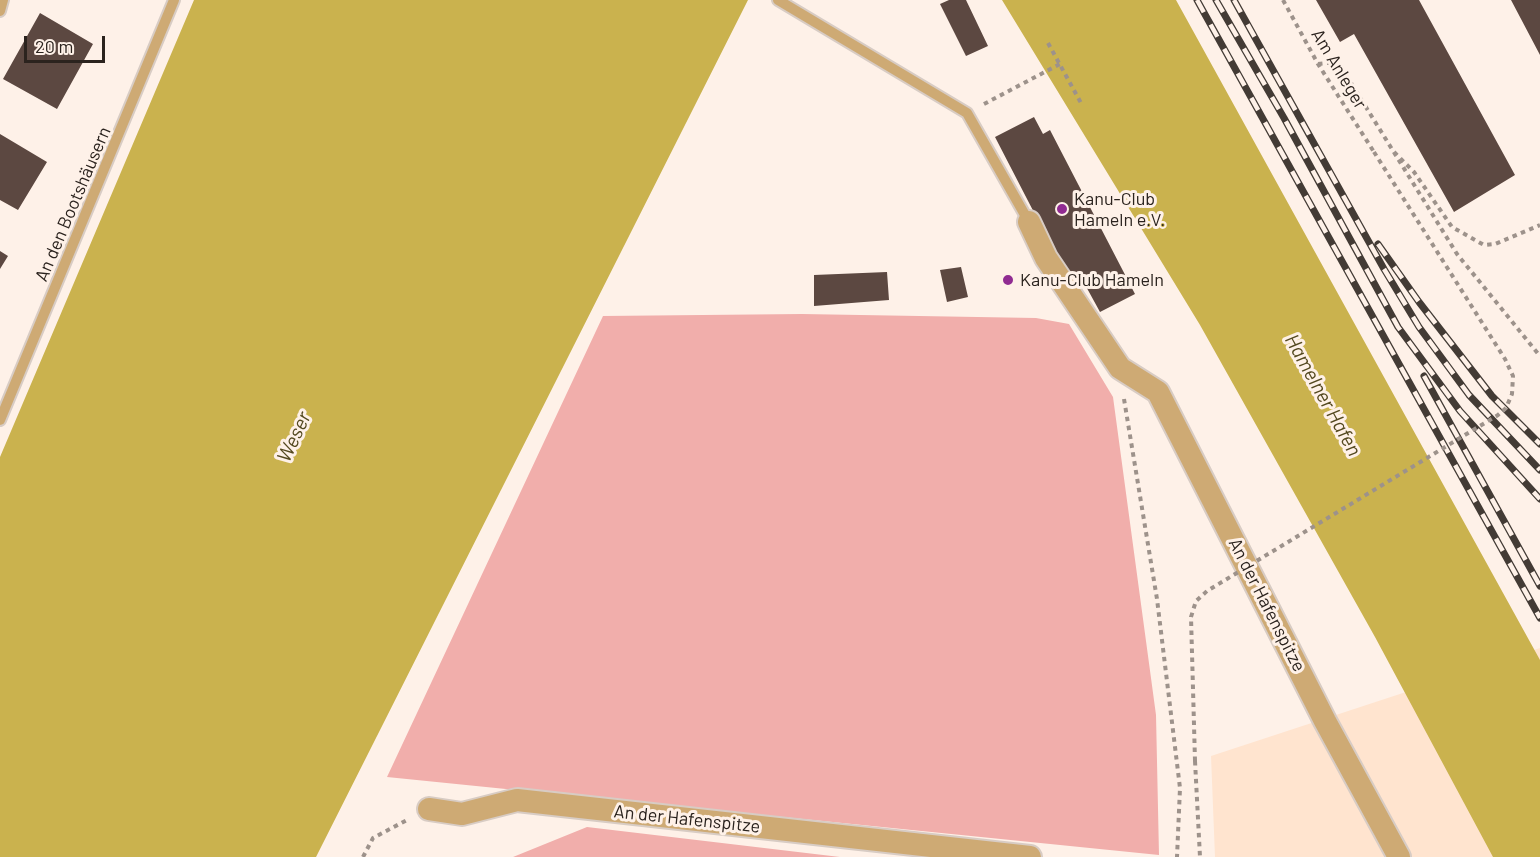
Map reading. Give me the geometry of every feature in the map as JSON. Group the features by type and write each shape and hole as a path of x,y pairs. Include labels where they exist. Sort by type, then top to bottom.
{"street":[{"name":"An der Hafenspitze","path":"1029,222 1046,258 1120,368 1158,392 1325,721 1399,857"},
{"name":"An der Hafenspitze","path":"429,809 462,814 517,800 1030,857"}],"lane":[{"path":"0,11 3,0"},
{"name":"An den Bootshäusern","path":"0,420 174,0"},
{"path":"778,0 968,113 1029,222"}],"path":[{"name":"Am Anleger","path":"1200,857 1191,617 1196,601 1207,591 1498,415 1506,408 1512,394 1513,376 1505,359 1318,64 1283,0"},
{"path":"1048,42 1081,103"},
{"path":"1318,64 1338,62 1389,148 1457,254 1540,356"},
{"path":"968,113 1060,64"},
{"path":"1389,148 1414,172 1452,227 1484,245 1495,244 1540,225"},
{"path":"1120,368 1157,598 1180,788 1177,857"},
{"path":"363,857 374,838 429,809"}],"shaded area":[{"path":"802,314 1036,318 1069,324 1113,397 1156,715 1159,855 387,777 603,316"},
{"path":"1540,648 1540,857 1215,857 1211,756"},
{"path":"587,827 840,857 513,857"}],"water":[{"name":"Weser","path":"194,0 748,0 316,857 0,857 0,457"},
{"name":"Hamelner Hafen","path":"1002,0 1176,0 1540,660 1540,857 1493,857 1375,637 1200,325"}],"building":[{"path":"949,0 966,0 988,46 966,56 940,4"},
{"path":"1316,0 1419,0 1515,175 1454,212 1354,34 1340,42"},
{"path":"1511,0 1540,0 1540,55"},
{"path":"40,13 93,44 57,109 3,79"},
{"name":"Kanu-Club Hameln e.V.","path":"1034,117 1043,134 1050,130 1135,294 1100,312 1083,281 1072,286 995,137"},
{"path":"0,134 47,162 18,210 0,200"},
{"path":"0,251 8,256 0,269"},
{"path":"961,267 968,297 947,302 940,270"},
{"path":"887,272 889,300 814,306 814,275"}],"railway":[{"path":"1197,0 1540,618"},
{"path":"1216,0 1284,118 1398,327 1460,411 1540,499"},
{"path":"1234,0 1384,269 1419,327 1469,395 1540,470"},
{"path":"1378,244 1419,302 1492,396 1540,444"},
{"path":"1424,376 1540,586"}],"place":[{"name":"Kanu-Club Hameln e.V.","path":"1062,209"},
{"name":"Kanu-Club Hameln","path":"1008,280"}]}
